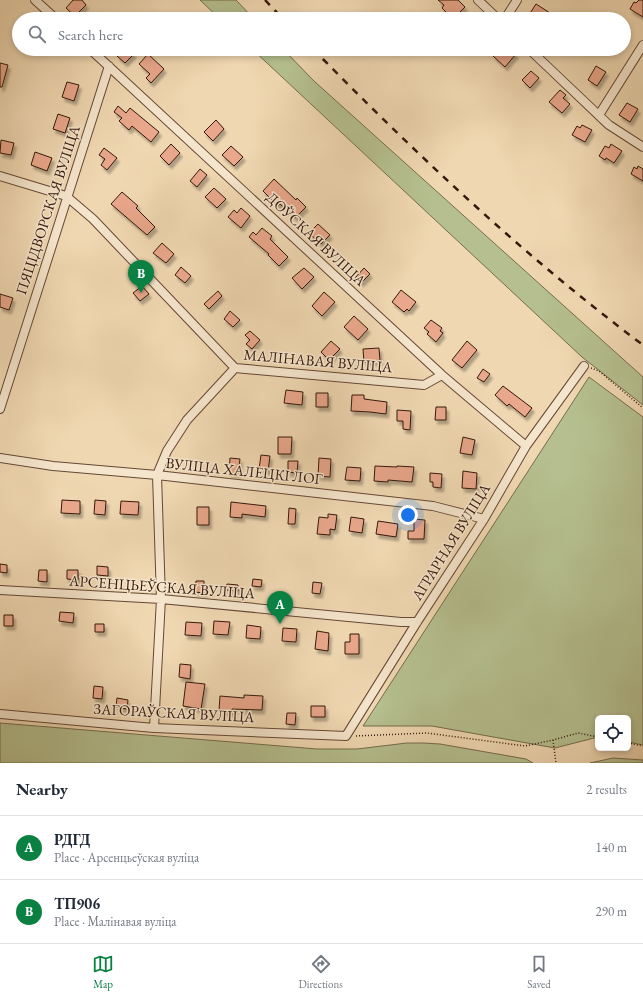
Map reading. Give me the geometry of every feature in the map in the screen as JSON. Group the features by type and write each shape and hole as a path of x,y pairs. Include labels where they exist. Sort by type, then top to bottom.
{"street":[{"path":"35,0 48,12"},
{"path":"478,0 491,12"},
{"path":"509,12 517,0"},
{"path":"599,115 643,44"},
{"name":"ДОЎСКАЯ ВУЛІЦА","path":"98,56 442,375 526,446"},
{"path":"536,56 609,125 643,147"},
{"name":"ПЯЦІДВОРСКАЯ ВУЛІЦА","path":"0,409 66,196 109,66"},
{"name":"МАЛІНАВАЯ ВУЛІЦА","path":"0,176 66,196 93,219 235,368 424,385 442,375"},
{"name":"АГРАРНАЯ ВУЛІЦА","path":"346,736 417,622 484,519 526,446 584,366"},
{"path":"154,728 161,599 157,475 167,451 187,420 235,368"},
{"name":"ВУЛІЦА ХАЛЕЦКІ ЛОГ","path":"0,458 53,466 157,475 433,506 484,519"},
{"name":"АРСЕНЦЬЕЎСКАЯ ВУЛІЦА","path":"0,590 161,599 401,622 417,622"},
{"name":"ЗАГОРАЎСКАЯ ВУЛІЦА","path":"0,714 154,728 346,736"}],"path":[{"path":"584,366 599,371 643,408"},
{"path":"346,736 427,733 525,746 578,733 595,736"},
{"path":"553,740 556,763"},
{"path":"631,744 643,746"}],"green space":[{"path":"200,0 236,0 247,12 213,12"},
{"path":"260,56 290,56 314,81 643,377 643,405 582,357"},
{"path":"589,377 643,417 643,745 631,743 631,715 595,715 595,738 555,748 432,726 363,726"},
{"path":"0,723 317,749 357,749 407,743 440,744 526,759 533,763 0,763"},
{"path":"613,758 643,760 643,763 590,763"}],"building":[{"path":"73,0 82,0 86,5 79,12 70,12 66,8"},
{"path":"438,0 458,0 465,7 460,12 446,12 442,8 444,5"},
{"path":"639,0 643,0 643,17 630,9 634,2 636,3"},
{"path":"536,4 548,12 531,12"},
{"path":"117,56 132,56 125,63"},
{"path":"146,56 150,56 164,69 151,83 146,78 150,74 139,64"},
{"path":"493,56 514,56 505,67"},
{"path":"0,63 8,65 2,87 0,87"},
{"path":"596,66 606,72 597,86 588,80"},
{"path":"531,71 539,78 530,88 522,80"},
{"path":"67,82 79,85 74,101 62,97"},
{"path":"560,90 566,95 563,98 570,104 562,113 549,102"},
{"path":"627,103 638,109 630,122 619,115"},
{"path":"118,106 126,113 130,108 159,132 151,142 132,126 129,130 119,121 122,118 114,112"},
{"path":"58,114 70,118 65,133 53,129"},
{"path":"216,120 224,129 213,141 204,132"},
{"path":"582,125 592,130 585,142 572,135 577,126 580,128"},
{"path":"1,140 14,143 11,155 0,153"},
{"path":"171,144 180,153 169,165 160,156"},
{"path":"611,144 622,151 614,163 599,156 605,146 609,148"},
{"path":"231,146 243,157 234,166 222,155"},
{"path":"104,148 117,158 107,170 101,165 105,159 99,155"},
{"path":"35,152 52,158 47,171 31,165"},
{"path":"638,166 643,169 643,181 631,174 634,167 637,169"},
{"path":"200,169 207,175 197,187 190,181"},
{"path":"274,179 296,200 297,198 306,207 295,218 280,204 278,206 263,191"},
{"path":"214,188 226,199 217,208 205,197"},
{"path":"122,192 138,206 136,208 155,227 147,235 111,204"},
{"path":"241,208 250,216 241,228 228,217 234,210 237,213"},
{"path":"318,224 330,235 321,244 309,233"},
{"path":"262,228 272,236 270,239 288,257 279,266 268,255 269,254 249,237 253,232 256,235"},
{"path":"162,243 174,254 166,263 153,253"},
{"path":"181,267 191,276 185,283 175,275"},
{"path":"304,268 314,277 302,289 292,278"},
{"path":"364,268 370,274 361,283 355,278"},
{"path":"142,286 149,294 140,301 133,293"},
{"path":"401,290 416,302 409,311 407,309 404,312 392,302"},
{"path":"218,291 222,296 209,309 204,304"},
{"path":"324,292 335,302 322,316 312,306"},
{"path":"0,294 13,298 9,310 0,307"},
{"path":"230,311 240,320 233,327 224,319"},
{"path":"354,316 368,329 358,340 344,327"},
{"path":"431,320 442,328 440,331 443,333 436,342 427,334 429,332 424,328"},
{"path":"250,331 260,340 252,349 246,344 250,340 245,335"},
{"path":"331,341 340,349 329,360 321,352"},
{"path":"467,341 477,350 462,368 452,360"},
{"path":"379,348 380,361 364,362 363,349"},
{"path":"483,369 490,374 484,382 477,378"},
{"path":"503,386 532,408 525,417 509,404 507,406 495,395"},
{"path":"286,390 303,392 302,405 284,403"},
{"path":"316,393 328,393 328,407 316,407"},
{"path":"352,395 364,395 364,399 387,402 386,414 351,411"},
{"path":"436,407 446,407 446,420 435,420"},
{"path":"397,410 411,411 410,430 403,429 403,421 397,421"},
{"path":"278,437 292,437 291,454 278,454"},
{"path":"463,437 475,440 472,455 460,453"},
{"path":"261,455 270,456 268,471 259,469"},
{"path":"230,458 240,459 238,474 229,473"},
{"path":"319,458 331,459 330,477 318,476"},
{"path":"288,461 298,461 297,473 288,472"},
{"path":"375,466 414,467 412,482 388,480 388,482 374,481"},
{"path":"347,467 361,468 360,481 345,480"},
{"path":"463,471 477,473 476,489 462,488"},
{"path":"430,473 442,474 441,488 433,487 433,482 430,482"},
{"path":"62,500 80,501 80,514 61,513"},
{"path":"95,500 106,501 105,515 94,514"},
{"path":"121,501 139,502 138,515 120,514"},
{"path":"231,502 266,506 265,517 242,514 242,518 230,517"},
{"path":"197,507 209,507 209,525 197,525"},
{"path":"289,508 296,509 295,524 288,524"},
{"path":"328,514 337,515 335,530 330,529 330,535 317,534 319,517 328,518"},
{"path":"351,517 364,519 362,533 349,531"},
{"path":"414,519 425,520 424,539 408,539 408,531 414,531"},
{"path":"378,521 398,524 396,537 376,534"},
{"path":"0,564 7,565 7,573 0,572"},
{"path":"97,566 108,567 108,576 97,575"},
{"path":"39,570 47,570 47,582 38,581"},
{"path":"67,570 78,570 78,580 67,579"},
{"path":"253,579 262,580 261,587 252,586"},
{"path":"196,581 204,581 204,593 195,592"},
{"path":"313,582 322,583 320,594 312,593"},
{"path":"227,584 238,585 238,591 226,590"},
{"path":"60,612 74,613 73,623 59,621"},
{"path":"4,615 13,615 13,626 4,626"},
{"path":"214,621 230,622 228,635 213,634"},
{"path":"186,622 202,623 201,636 185,635"},
{"path":"95,624 104,624 104,632 95,632"},
{"path":"247,625 261,627 260,639 246,638"},
{"path":"283,628 297,629 296,642 282,641"},
{"path":"317,631 329,633 328,651 315,649"},
{"path":"350,634 359,634 359,654 345,654 345,642 350,642"},
{"path":"180,664 191,665 190,679 179,677"},
{"path":"186,682 205,684 201,709 183,706"},
{"path":"94,686 103,687 102,699 93,698"},
{"path":"244,695 263,696 262,710 232,709 232,712 219,711 220,696 244,698"},
{"path":"117,698 128,700 127,709 116,707"},
{"path":"311,706 325,706 325,717 311,717"},
{"path":"287,713 296,713 295,725 286,724"}],"railway":[{"path":"265,0 276,12"},
{"path":"320,56 352,89 472,203 556,276 643,345"}],"place":[{"name":"ТП906","path":"141,293"},
{"name":"РДГД","path":"280,624"}]}
